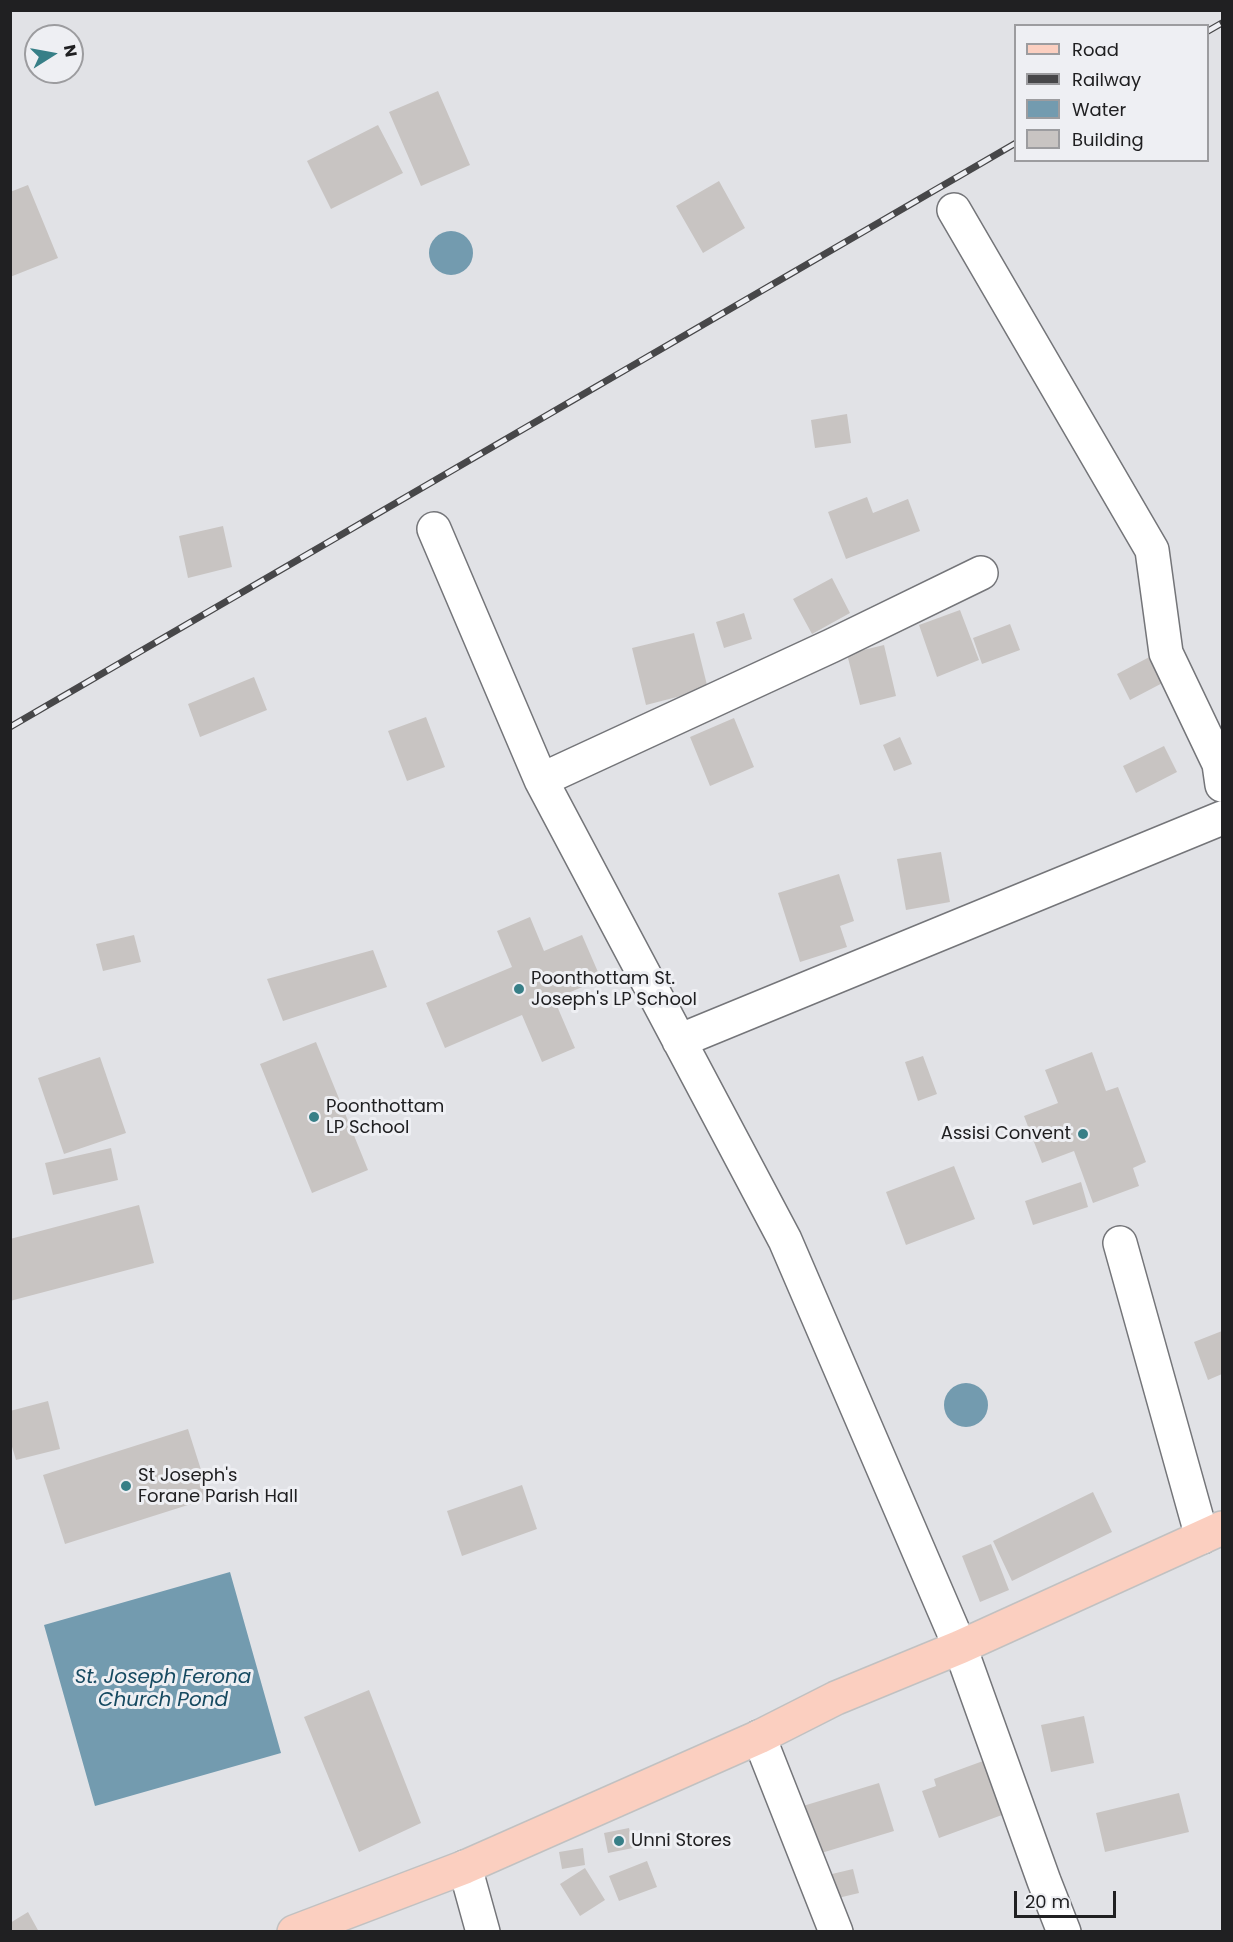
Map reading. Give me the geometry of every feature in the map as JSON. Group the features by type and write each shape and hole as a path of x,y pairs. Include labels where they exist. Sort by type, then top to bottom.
{"main road":[{"path":"294,1932 465,1867 759,1737 836,1698 960,1647 1212,1533"}],"street":[{"path":"954,210 1152,550 1166,653 1219,764 1222,785"},
{"path":"434,529 541,780 785,1240 960,1647 1064,1932"},
{"path":"541,780 831,646 981,573"},
{"path":"679,1041 1222,818"},
{"path":"1120,1243 1212,1533"},
{"path":"759,1737 836,1932"},
{"path":"465,1867 483,1932"}],"water":[{"path":"451,231 467,237 473,253 467,269 451,275 435,269 429,253 435,237"},
{"path":"966,1383 975,1384 982,1389 987,1396 987,1414 982,1421 975,1426 966,1427 957,1426 950,1421 945,1414 944,1405 945,1396 950,1389 957,1384"},
{"name":"St. Joseph Ferona Church Pond","path":"230,1572 281,1753 95,1806 44,1625"}],"building":[{"path":"438,91 470,165 421,186 389,112"},
{"path":"378,125 403,173 331,209 307,161"},
{"path":"719,181 745,228 703,253 676,206"},
{"path":"28,185 58,258 10,277 10,192"},
{"path":"847,414 851,443 815,448 811,420"},
{"path":"867,497 873,513 908,499 920,531 846,559 828,512"},
{"path":"223,526 232,567 188,578 179,536"},
{"path":"832,578 850,613 812,634 793,599"},
{"path":"960,610 979,660 937,677 919,625"},
{"path":"744,613 752,639 724,648 716,622"},
{"path":"1010,624 1020,650 982,664 973,638"},
{"path":"694,633 708,689 646,705 632,648"},
{"path":"884,645 896,696 860,705 847,654"},
{"path":"1159,652 1172,678 1130,700 1117,674"},
{"path":"254,677 267,710 200,737 188,704"},
{"path":"426,717 445,767 407,781 388,731"},
{"path":"734,718 754,767 710,786 690,737"},
{"path":"900,737 912,764 894,771 883,745"},
{"path":"1164,746 1177,772 1136,793 1123,766"},
{"path":"941,852 950,902 906,910 897,859"},
{"path":"839,874 854,921 840,926 847,947 800,962 778,893"},
{"name":"Poonthottam St. Joseph's LP School","path":"530,917 544,951 582,935 601,979 554,999 575,1048 542,1062 522,1015 445,1048 426,1003 512,967 497,931"},
{"path":"134,935 141,962 103,971 96,944"},
{"path":"373,950 387,987 283,1021 267,979"},
{"name":"Poonthottam LP School","path":"316,1042 368,1170 312,1193 260,1064"},
{"name":"Assisi Convent","path":"1092,1052 1106,1091 1118,1087 1146,1162 1133,1168 1139,1186 1093,1203 1074,1151 1042,1163 1024,1116 1058,1103 1045,1070"},
{"path":"923,1056 937,1094 918,1101 905,1062"},
{"path":"100,1057 126,1133 64,1154 38,1078"},
{"path":"111,1148 118,1180 53,1195 45,1163"},
{"path":"954,1166 975,1219 906,1245 886,1192"},
{"path":"1081,1182 1088,1207 1033,1225 1025,1201"},
{"path":"139,1205 154,1263 10,1301 10,1239"},
{"path":"1222,1331 1222,1374 1208,1380 1194,1342"},
{"path":"48,1401 60,1449 16,1460 10,1440 10,1411"},
{"name":"St Joseph's Forane Parish Hall","path":"188,1429 210,1498 65,1544 43,1475"},
{"path":"522,1485 537,1529 462,1556 447,1511"},
{"path":"1093,1492 1112,1532 1012,1581 993,1541"},
{"path":"991,1544 1009,1590 980,1602 962,1556"},
{"path":"369,1690 421,1823 359,1852 304,1717"},
{"path":"1084,1716 1094,1763 1051,1772 1041,1725"},
{"path":"983,1761 1002,1815 939,1838 922,1791 936,1786 934,1779"},
{"path":"879,1783 894,1831 818,1854 803,1806"},
{"path":"1179,1793 1189,1832 1105,1852 1096,1813"},
{"name":"Unni Stores","path":"629,1828 633,1848 608,1853 604,1833"},
{"path":"583,1848 585,1865 562,1869 559,1852"},
{"path":"647,1861 657,1887 619,1901 609,1876"},
{"path":"585,1868 605,1900 580,1916 560,1884"},
{"path":"853,1869 859,1893 838,1898 832,1874"},
{"path":"28,1912 39,1932 10,1932 10,1923"}],"railway":[{"path":"1209,30 1222,23"},
{"path":"10,727 1014,144"}],"place":[{"name":"Poonthottam St. Joseph's LP School","path":"519,989"},
{"name":"Poonthottam LP School","path":"314,1117"},
{"name":"Assisi Convent","path":"1083,1134"},
{"name":"St Joseph's Forane Parish Hall","path":"126,1486"},
{"name":"Unni Stores","path":"619,1841"}]}
